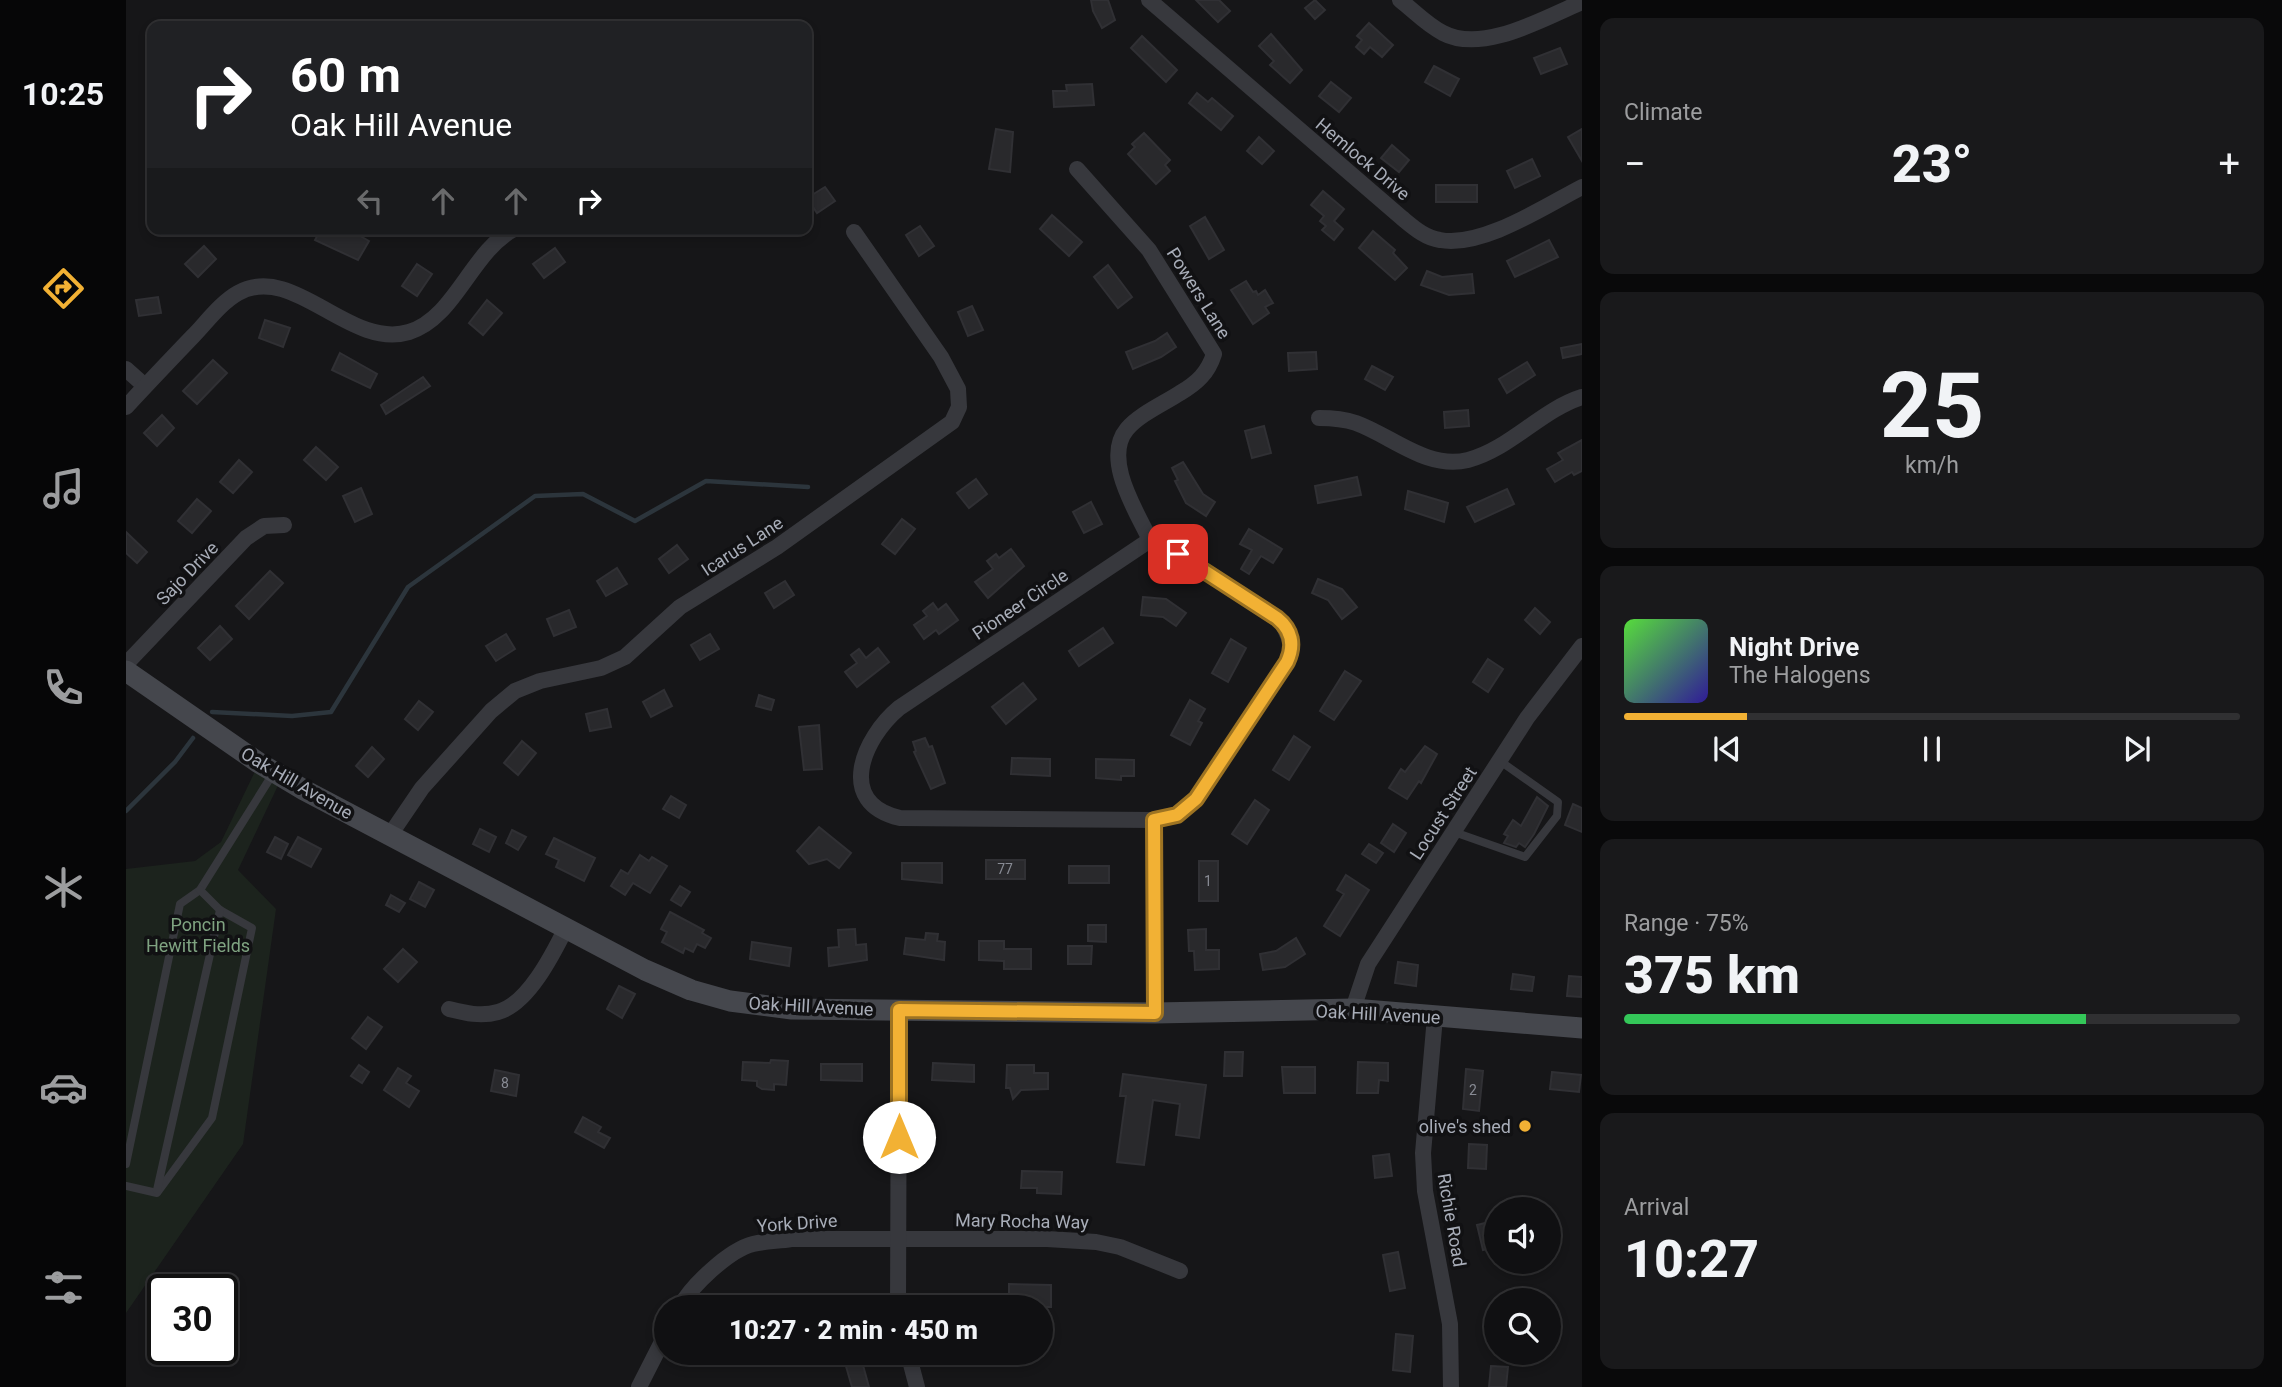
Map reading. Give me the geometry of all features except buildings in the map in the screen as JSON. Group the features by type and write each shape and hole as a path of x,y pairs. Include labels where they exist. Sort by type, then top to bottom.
{"main road":[{"name":"Oak Hill Avenue","path":"126,671 274,772 645,970 710,996 773,1007 899,1010 1155,1013 1353,1009 1582,1028"}],"street":[{"name":"Hemlock Drive","path":"1149,0 1412,226 1434,239 1454,242 1487,233 1582,187"},
{"path":"1400,0 1445,35 1476,41 1496,36 1582,2"},
{"name":"Powers Lane","path":"1077,169 1149,250 1214,354 1201,379 1146,414 1127,429 1121,439 1119,466 1150,540"},
{"name":"Icarus Lane","path":"390,835 422,788 491,710 515,691 540,681 601,668 625,657 680,607 777,547 952,422 959,407 958,389 940,357 854,232"},
{"path":"126,407 223,304 239,292 257,287 292,293 371,332 400,334 429,322 488,250 507,235"},
{"path":"126,369 145,386"},
{"path":"1319,418 1353,422 1438,461 1465,461 1487,452 1582,397"},
{"name":"Sajo Drive","path":"126,664 246,538 264,526 284,524"},
{"name":"Pioneer Circle","path":"1150,540 1277,618 1286,628 1292,645 1287,662 1208,784 1177,815 1154,820 900,818 875,809 867,799 862,773 866,751 875,731 899,708 1150,540"},
{"name":"Locust Street","path":"1353,1009 1368,964 1500,761 1582,646"},
{"path":"1154,820 1155,1013"},
{"path":"449,1009 485,1015 507,1009 544,969 566,928"},
{"path":"898,1295 899,1010"},
{"name":"Richie Road","path":"1435,1017 1423,1153 1425,1191 1450,1324 1451,1387"},
{"name":"York Drive","path":"686,1295 719,1264 751,1244 791,1239 899,1239"},
{"name":"Mary Rocha Way","path":"899,1239 1096,1242 1120,1247 1180,1271"},
{"path":"639,1387 654,1358"},
{"path":"911,1365 917,1387"}],"lane":[{"path":"1454,832 1525,857 1557,816 1559,802 1500,761"},
{"path":"126,1164 180,904 200,890 274,772"},
{"path":"157,1194 212,1118 251,928 220,910 200,890"},
{"path":"157,1194 220,910"},
{"path":"126,1186 157,1194"}],"green space":[{"name":"Poncin Hewitt Fields","path":"259,763 282,777 238,870 276,909 243,1144 153,1274 147,1274 147,1283 126,1313 126,869 195,861 221,842"}],"waterway":[{"path":"212,712 292,716 331,712 408,587 535,496 583,494 635,521 706,481 808,487"},
{"path":"126,811 175,762 193,738"}],"place":[{"name":"olive's shed","path":"1525,1126"}],"route":[{"path":"899,1137 899,1010 1155,1013 1154,820 1177,815 1196,799 1208,784 1287,662 1292,645 1286,628 1277,618 1178,554"}]}
